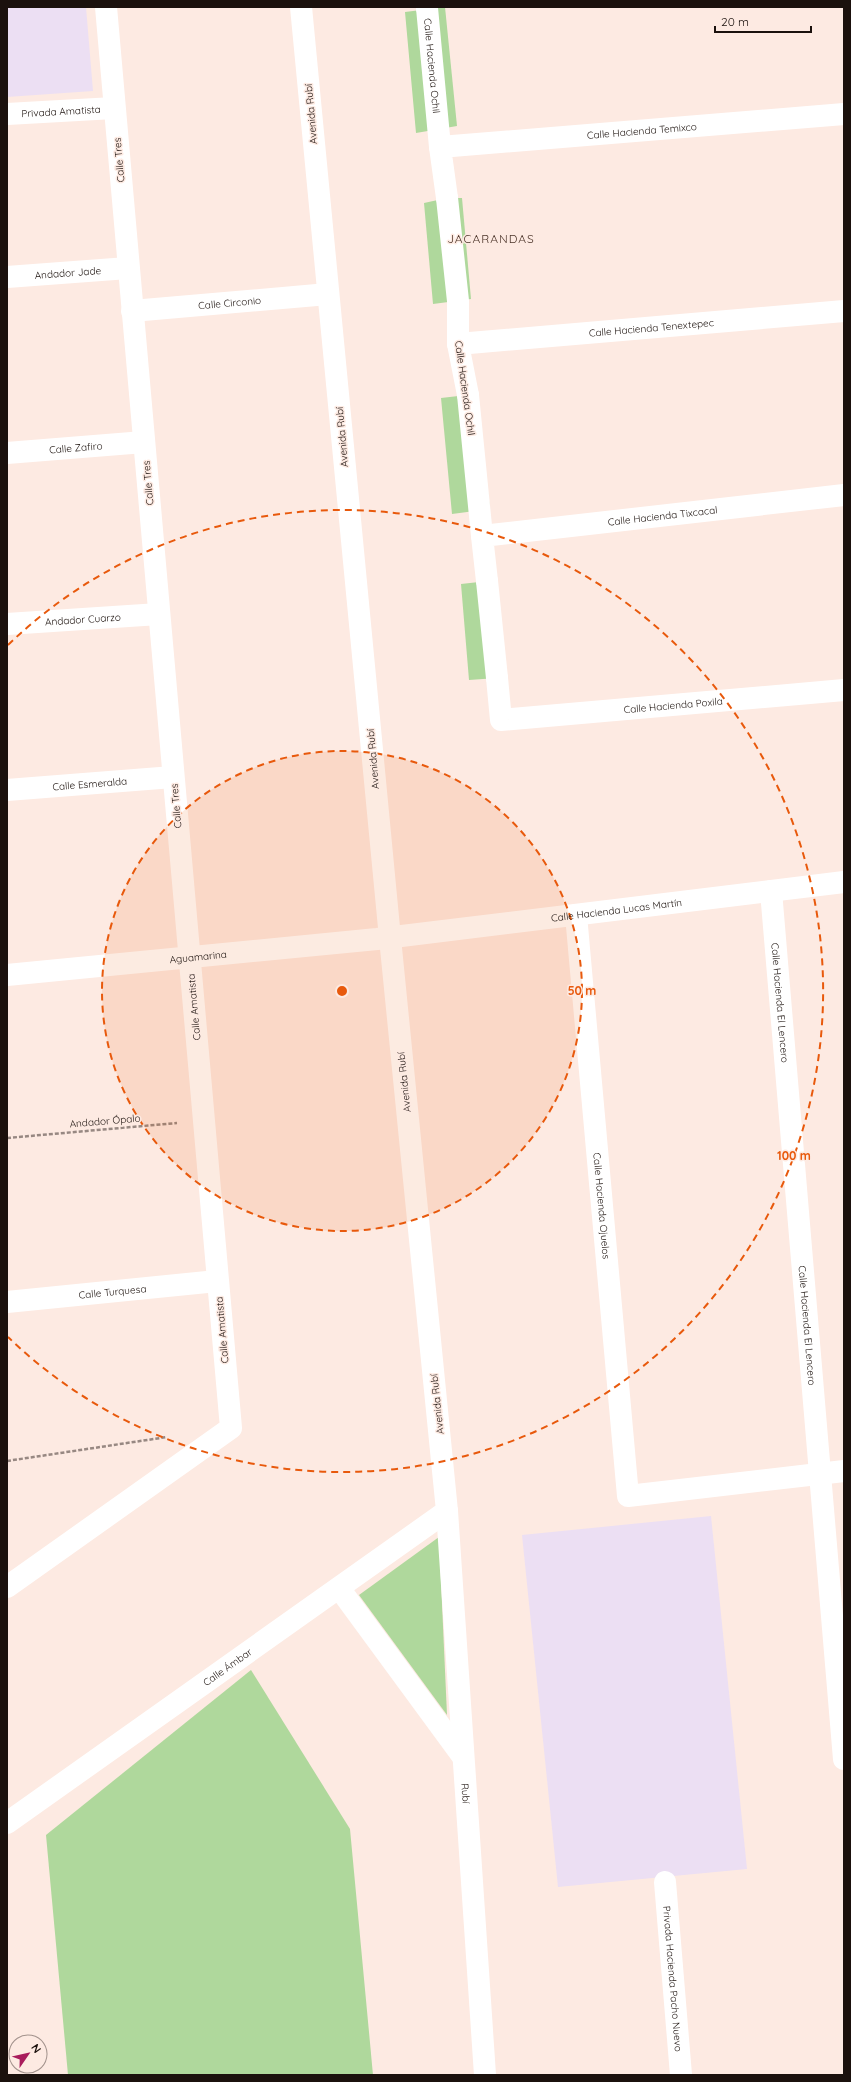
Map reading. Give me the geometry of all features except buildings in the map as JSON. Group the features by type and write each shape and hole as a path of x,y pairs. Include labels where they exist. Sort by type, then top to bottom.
{"street":[{"name":"Calle Tres","path":"106,7 190,959"},
{"name":"Avenida Rubí","path":"301,7 390,938 447,1512"},
{"name":"Calle Hacienda Ochil","path":"427,7 440,147 458,301 458,344 468,395 501,720"},
{"name":"Privada Amatista","path":"7,114 114,108"},
{"name":"Calle Hacienda Temixco","path":"440,147 844,114"},
{"name":"Andador Jade","path":"7,276 128,268"},
{"name":"Calle Circonio","path":"132,311 328,294"},
{"name":"Calle Hacienda Tenextepec","path":"458,344 844,311"},
{"name":"Calle Zafiro","path":"7,453 144,442"},
{"name":"Calle Hacienda Tixcacal","path":"482,536 844,495"},
{"name":"Andador Cuarzo","path":"7,624 159,614"},
{"name":"Calle Hacienda Poxila","path":"501,720 844,690"},
{"name":"Calle Esmeralda","path":"7,790 173,777"},
{"name":"Calle Hacienda Lucas Martín","path":"390,938 844,882"},
{"name":"Calle Hacienda El Lencero","path":"771,891 844,1759"},
{"name":"Calle Hacienda Ojuelos","path":"576,915 628,1496 820,1474"},
{"name":"Aguamarina","path":"7,975 190,959 390,938"},
{"name":"Calle Amatista","path":"7,1587 231,1428 190,959"},
{"name":"Calle Turquesa","path":"7,1302 218,1281"},
{"path":"820,1474 844,1471"},
{"name":"Calle Ámbar","path":"7,1823 447,1512"},
{"name":"Rubí","path":"447,1512 485,2075"},
{"path":"339,1588 463,1757"},
{"name":"Privada Hacienda Pacho Nuevo","path":"665,1882 681,2075"}],"path":[{"name":"Andador Ópalo","path":"7,1138 204,1120"},
{"path":"7,1461 169,1437"}],"shaded area":[{"path":"7,7 86,7 93,91 7,97"},
{"path":"711,1516 747,1869 558,1887 522,1535"}],"green space":[{"path":"445,7 457,126 416,133 405,12"},
{"path":"447,198 462,198 471,299 433,304 424,203"},
{"path":"476,394 490,509 452,514 441,398"},
{"path":"497,580 497,678 469,680 461,584"},
{"path":"439,1537 447,1715 359,1595"},
{"path":"251,1670 350,1829 373,2075 68,2075 46,1835"}],"district":[{"name":"JACARANDAS","path":"491,238"}]}
